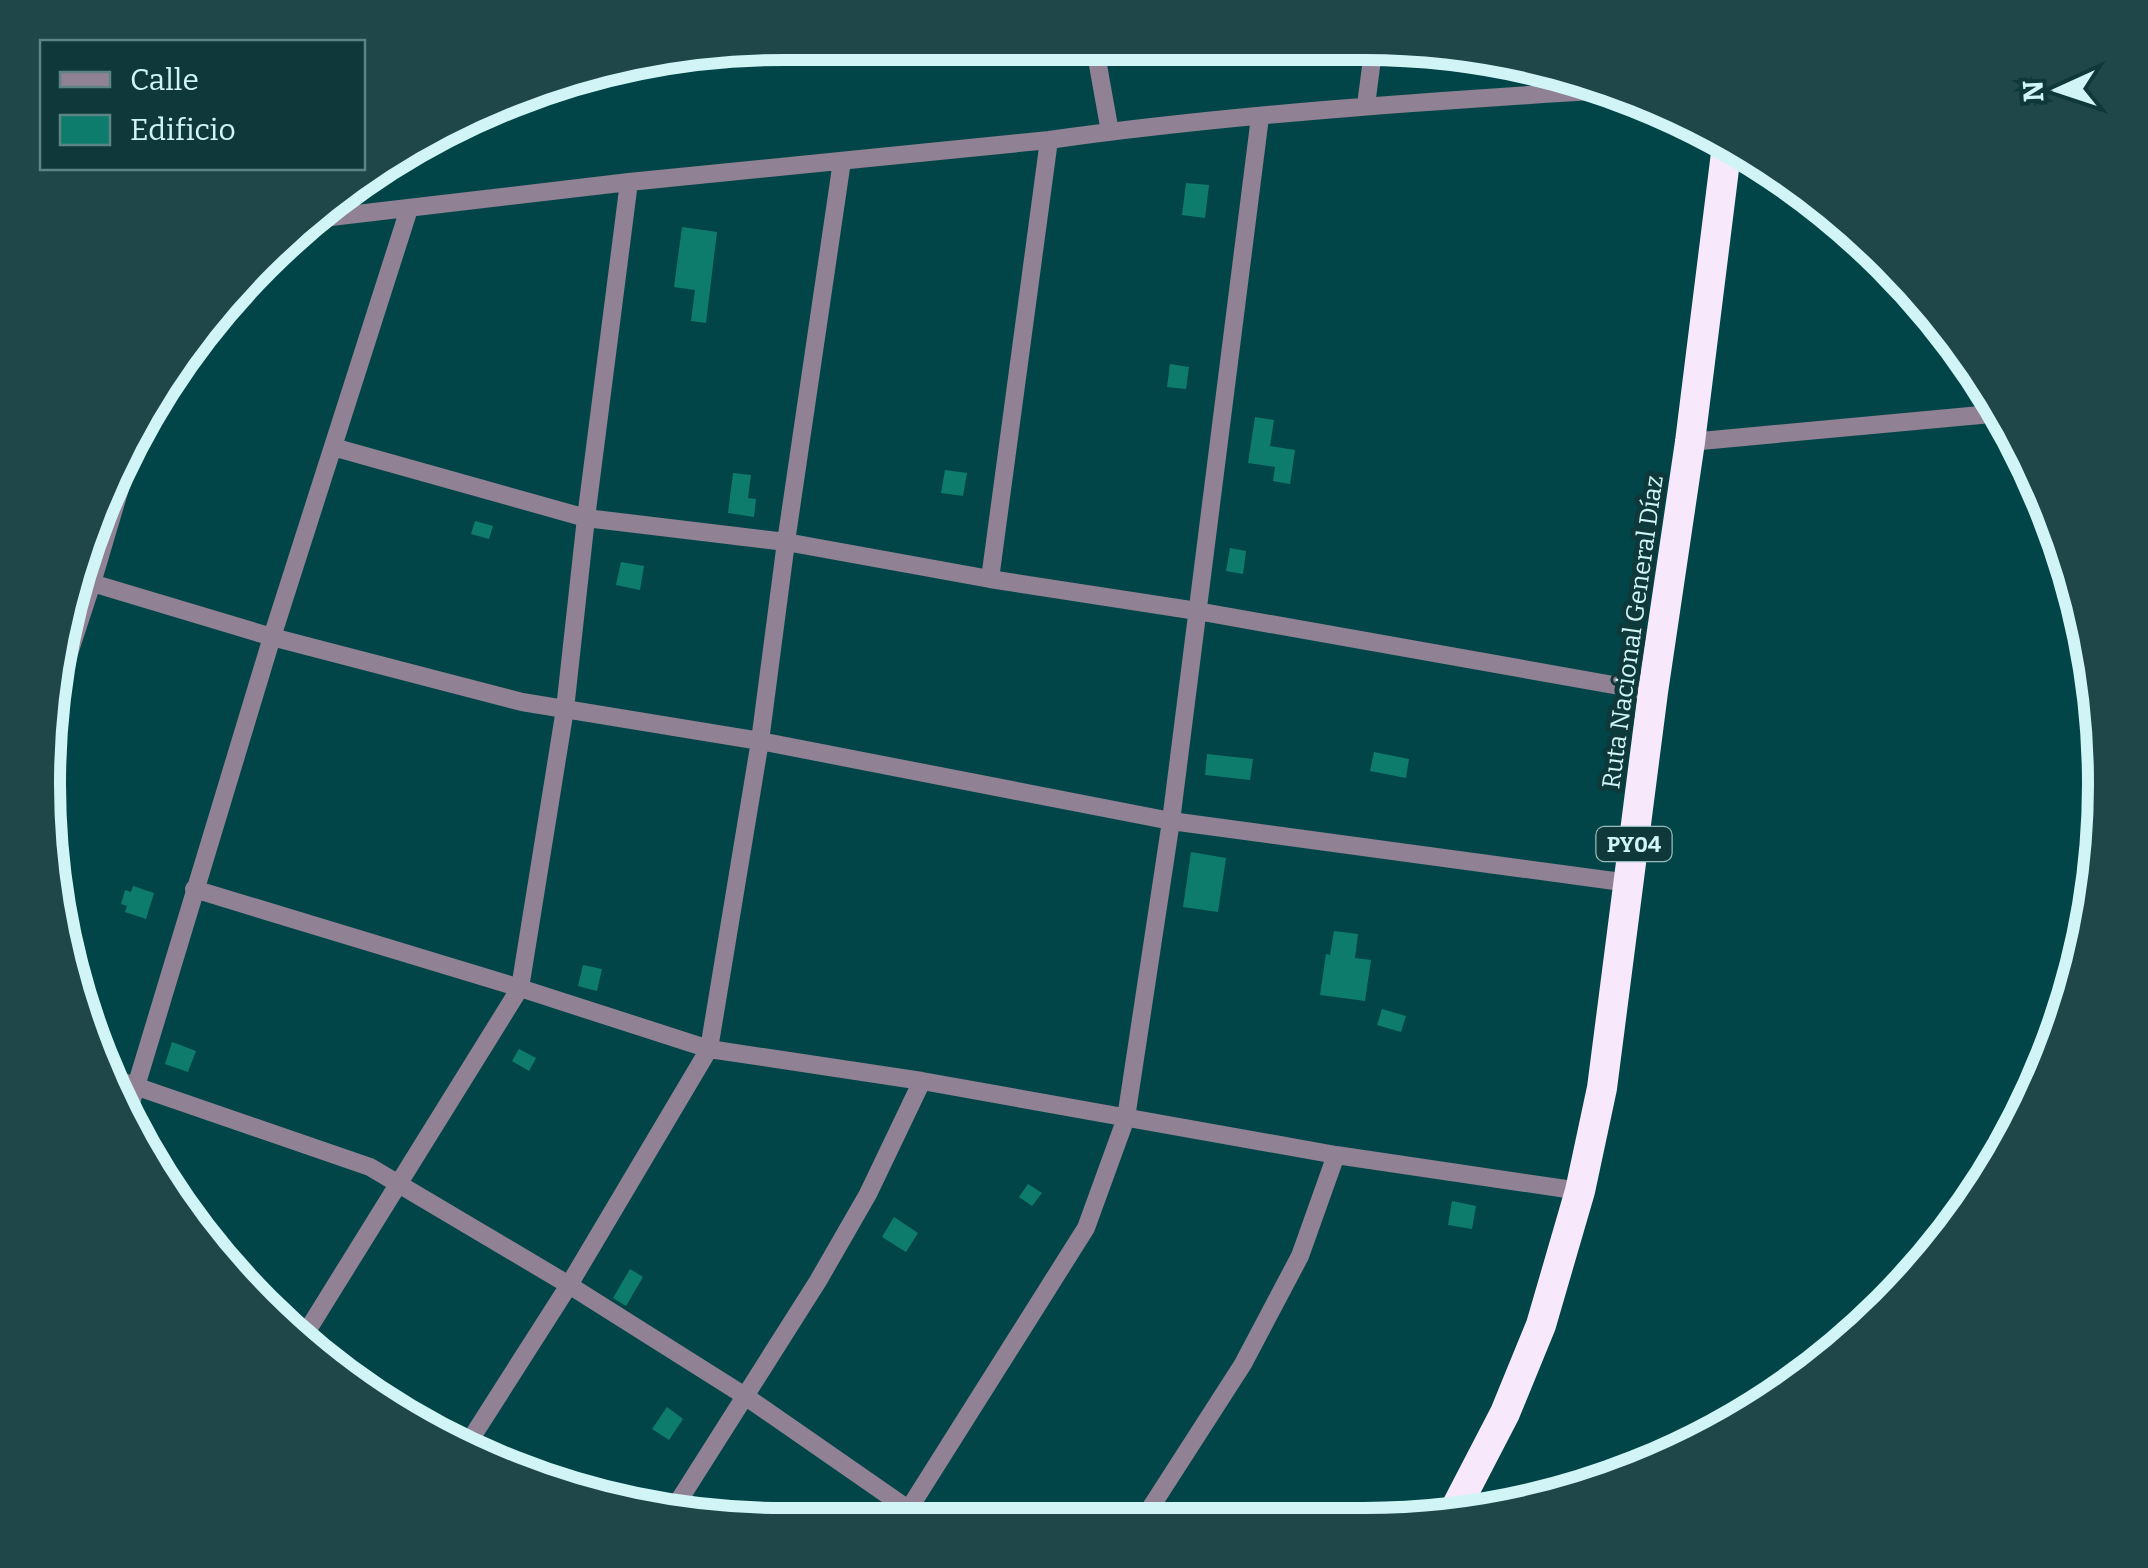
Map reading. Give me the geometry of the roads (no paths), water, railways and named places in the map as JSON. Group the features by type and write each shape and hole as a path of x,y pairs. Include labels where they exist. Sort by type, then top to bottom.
{"highway":[{"name":"Ruta Nacional General Díaz","path":"1459,1502 1505,1413 1541,1325 1580,1191 1602,1088 1726,157"}],"street":[{"path":"1097,60 1110,132"},
{"path":"1366,105 1372,60"},
{"path":"335,217 1366,105 1575,92"},
{"path":"909,1508 1086,1228 1126,1118 1171,822 1260,117"},
{"path":"990,579 1049,140"},
{"path":"472,1437 569,1286 708,1049 760,740 842,161"},
{"path":"308,1329 520,988 565,709 629,182"},
{"path":"132,1098 194,888 408,209"},
{"path":"1690,442 1986,414"},
{"path":"332,447 586,518 786,542 1653,692"},
{"path":"78,624 113,512"},
{"path":"92,583 272,637 522,702 760,740 1171,822 1629,883"},
{"path":"194,888 708,1049 1580,1191"},
{"path":"679,1500 818,1281 868,1194 922,1081"},
{"path":"125,1082 370,1166 746,1396 893,1508"},
{"path":"1150,1508 1252,1348 1300,1256 1336,1154"}]}
